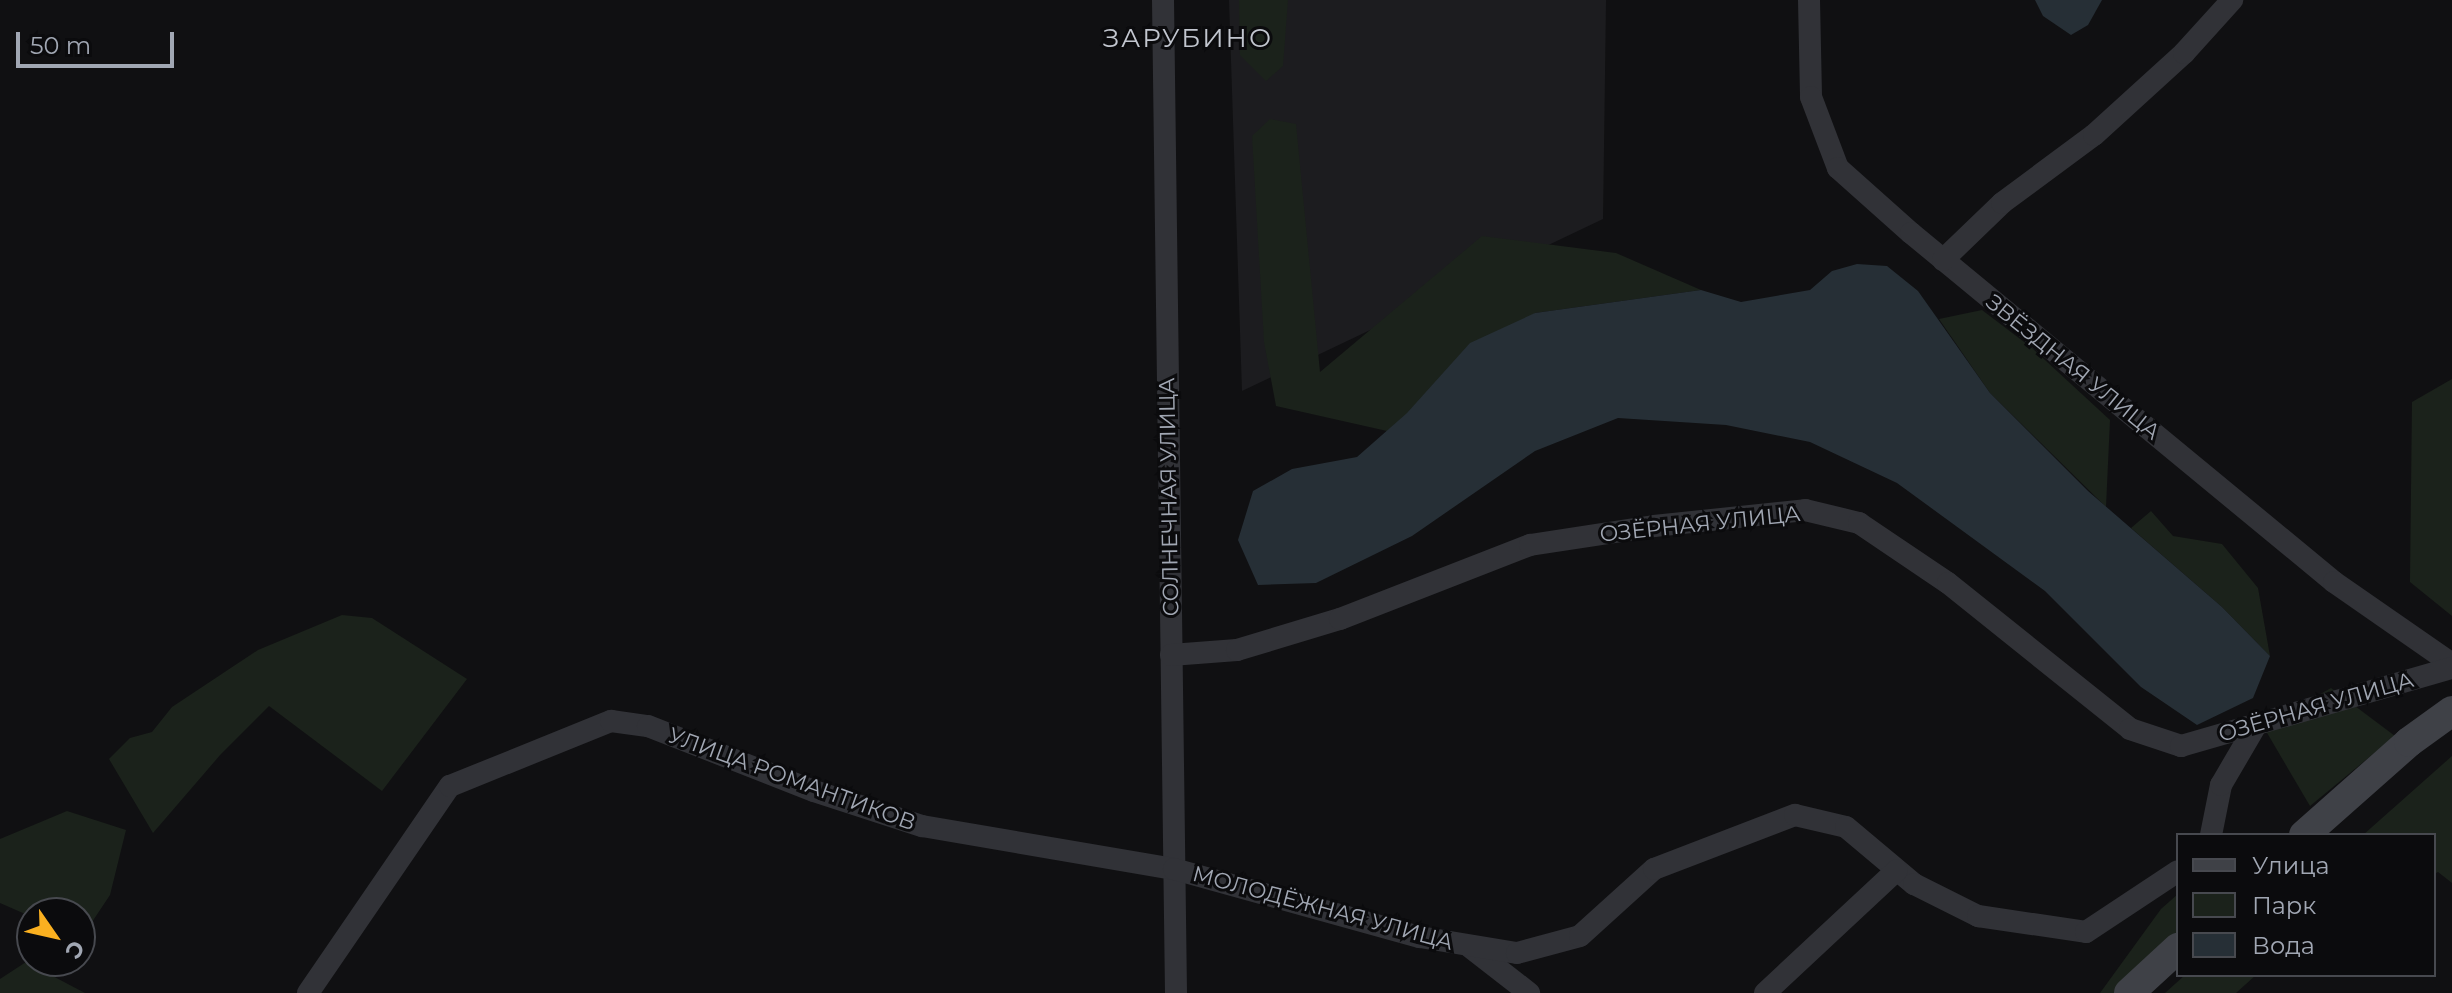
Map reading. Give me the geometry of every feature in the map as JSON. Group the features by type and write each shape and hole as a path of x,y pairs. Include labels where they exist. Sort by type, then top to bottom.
{"main road":[{"path":"2306,833 2409,742 2452,711"},
{"path":"2129,993 2176,950"}],"street":[{"name":"СОЛНЕЧНАЯ УЛИЦА","path":"1163,0 1176,993"},
{"name":"ЗВЁЗДНАЯ УЛИЦА","path":"1809,0 1811,97 1838,168 1943,260 2334,582 2452,666"},
{"path":"1943,260 2002,203 2094,135 2184,53 2232,0"},
{"name":"ОЗЁРНАЯ УЛИЦА","path":"1171,655 1237,650 1296,632 1530,545 1654,526 1805,510 1859,523 1948,583 2130,729 2181,746 2452,666"},
{"name":"УЛИЦА РОМАНТИКОВ","path":"308,993 450,786 611,721 648,726 814,791 922,826 1174,869"},
{"path":"2211,833 2221,785 2256,725"},
{"name":"МОЛОДЁЖНАЯ УЛИЦА","path":"1174,869 1420,937 1517,953 1580,936 1654,869 1795,815 1846,827 1914,884 1978,916 2086,932 2176,872"},
{"path":"1765,993 1897,870"},
{"path":"1468,945 1529,993"}],"shaded area":[{"path":"1229,0 1606,0 1603,219 1242,391"}],"green space":[{"path":"1239,0 1288,0 1283,66 1266,81 1240,55"},
{"path":"1270,119 1296,124 1320,372 1482,236 1616,253 1701,290 1535,313 1387,431 1276,406 1264,342 1252,136"},
{"path":"1982,310 2032,348 2110,420 2106,507 1990,393 1939,319"},
{"path":"2452,379 2452,616 2410,582 2412,402"},
{"path":"2151,511 2173,536 2222,544 2258,588 2270,656 2222,607 2131,528"},
{"path":"342,615 372,618 467,679 382,791 269,706 221,754 153,833 109,759 130,738 152,732 172,707 258,650"},
{"path":"2331,688 2395,736 2310,806 2263,726"},
{"path":"2452,756 2452,883 2436,873 2436,833 2365,833"},
{"path":"67,811 126,830 110,895 96,916 96,897 16,897 16,910 0,903 0,839"},
{"path":"2176,896 2176,938 2114,993 2100,993 2161,909"},
{"path":"16,969 16,977 55,977 85,993 0,993 0,979"},
{"path":"2183,977 2254,977 2236,993 2165,993"}],"water":[{"path":"2035,0 2102,0 2088,25 2071,35 2043,16"},
{"path":"1857,264 1887,266 1918,291 1990,393 2088,491 2222,607 2270,656 2253,698 2197,725 2141,687 2045,591 1897,483 1810,442 1726,425 1618,418 1535,451 1412,536 1316,583 1258,585 1238,540 1253,491 1292,469 1357,457 1407,413 1470,343 1535,313 1701,290 1741,302 1810,290 1832,271"}],"district":[{"name":"ЗАРУБИНО","path":"1188,39"}]}
